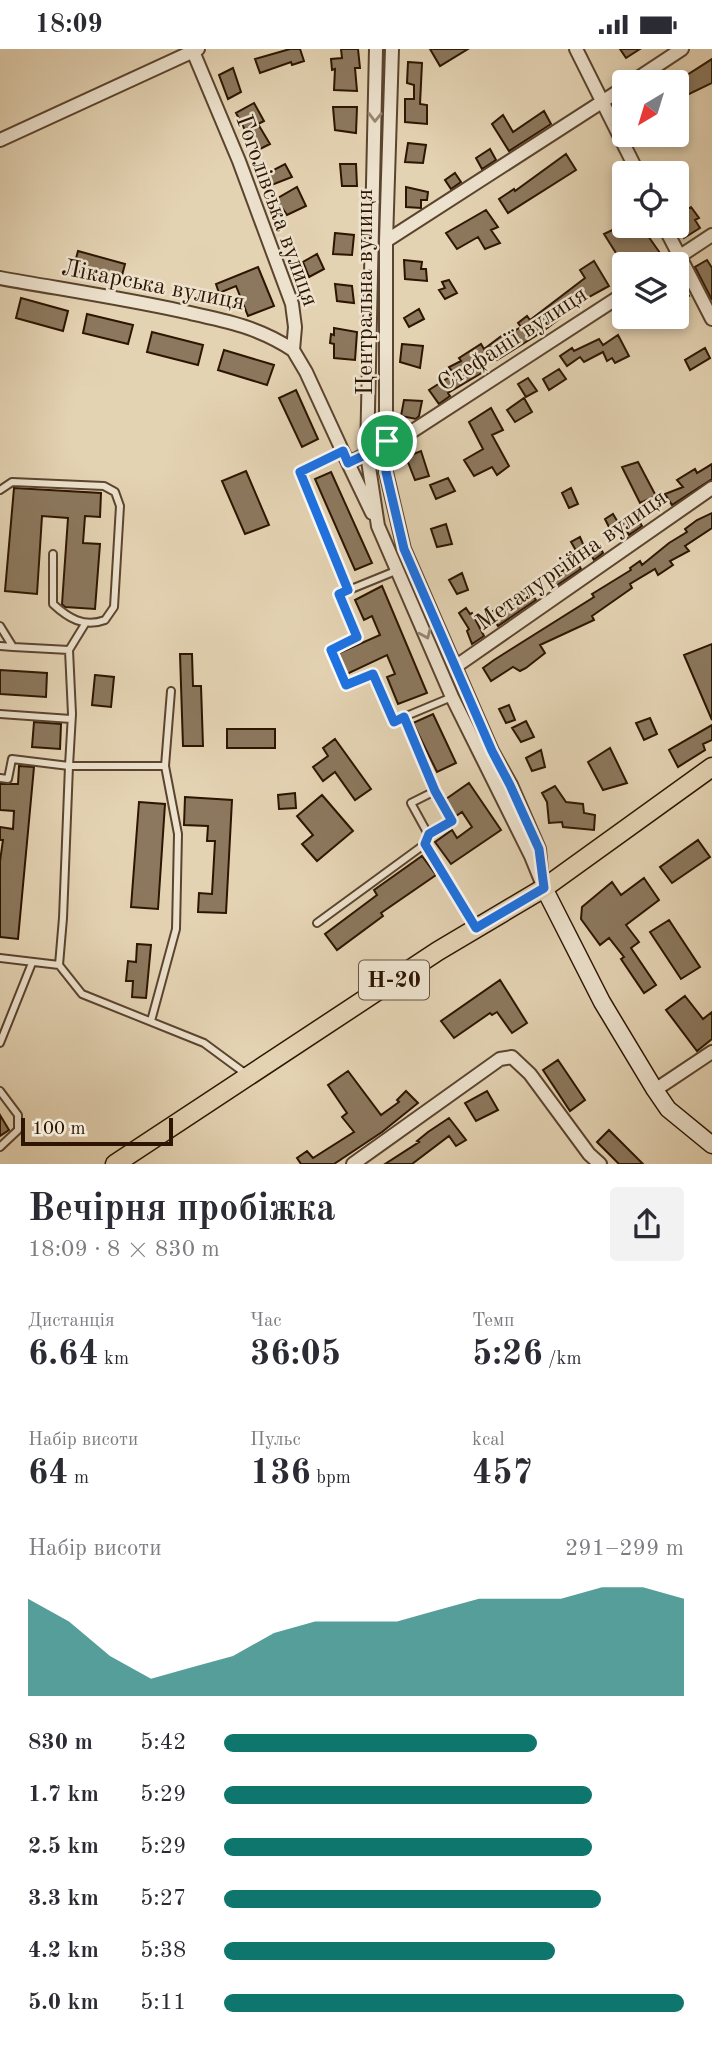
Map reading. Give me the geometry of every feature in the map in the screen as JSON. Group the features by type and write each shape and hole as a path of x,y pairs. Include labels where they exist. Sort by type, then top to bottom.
{"main road":[{"name":"Н-20","path":"115,1164 438,951 544,888 712,767"},
{"path":"544,888 602,1002 654,1090 668,1109 712,1145"}],"street":[{"name":"Центральна вулиця","path":"376,49 367,454 379,526 452,697 531,856 544,888"},
{"name":"Центральна вулиця","path":"392,49 386,241 386,472 404,549 492,751 539,849 544,888"},
{"path":"576,49 632,161"},
{"path":"650,70 682,49"},
{"path":"0,140 194,50"},
{"name":"Гоголівська вулиця","path":"194,50 292,304 295,327 293,350 379,526"},
{"path":"386,241 612,96"},
{"path":"687,252 712,235"},
{"name":"Лікарська вулиця","path":"0,278 146,303 249,326 293,350"},
{"path":"689,284 712,319"},
{"name":"Стефанії вулиця","path":"367,454 387,441 408,433 612,301"},
{"path":"346,457 367,454"},
{"name":"Металургійна вулиця","path":"455,667 712,488"},
{"path":"654,1090 712,1052"},
{"path":"354,1164 500,1059 512,1056 530,1074 589,1154 600,1164"}],"lane":[{"path":"346,457 300,472 348,590"},
{"path":"0,490 12,482 104,487 116,492 120,506 114,607 105,620 85,624 67,616 53,604 53,554"},
{"path":"398,570 339,594 357,637 331,650 346,685 373,674 394,722 452,697"},
{"path":"85,624 69,650 71,719 59,965 82,994 204,1043 248,1077"},
{"path":"0,626 13,647"},
{"path":"0,646 69,650"},
{"path":"150,1021 176,929 178,834 165,766 171,691"},
{"path":"0,714 71,719"},
{"path":"317,923 425,844 429,834 452,821 435,791 404,717"},
{"path":"0,779 8,779 12,759 69,766 165,766"},
{"path":"429,834 411,803 435,791"},
{"path":"425,844 476,928"},
{"path":"0,958 59,965"},
{"path":"0,1043 32,963"},
{"path":"0,1091 18,1115 18,1130 0,1147"}],"building":[{"path":"290,49 300,49 304,61 292,65 291,62 260,73 255,59"},
{"path":"341,49 358,49 360,68 355,68 357,91 334,90 335,69 332,70 331,59 342,58"},
{"path":"430,49 468,49 440,66"},
{"path":"620,49 640,49 626,58"},
{"path":"712,59 712,83 690,94 690,73"},
{"path":"408,62 422,63 420,104 427,105 427,124 405,122 405,99 414,99 414,85 407,83"},
{"path":"233,68 241,92 228,99 219,75"},
{"path":"254,103 264,121 258,124 270,144 256,151 236,113"},
{"path":"333,107 357,107 356,133 335,130"},
{"path":"544,111 551,124 509,151 492,124 503,115 513,132"},
{"path":"408,143 426,145 423,163 405,162"},
{"path":"490,149 496,160 482,169 476,158"},
{"path":"566,154 576,170 508,213 499,199 514,189 515,191"},
{"path":"285,164 292,177 269,186 264,175"},
{"path":"340,164 356,164 357,186 342,186"},
{"path":"455,173 461,182 451,189 445,180"},
{"path":"297,187 306,206 287,215 276,199"},
{"path":"406,187 428,192 427,200 421,200 421,208 406,207"},
{"path":"691,207 699,218 695,220 700,228 689,235"},
{"path":"486,210 498,227 491,230 500,243 485,249 478,237 457,249 446,233"},
{"path":"612,230 612,238 649,238 659,252 615,252 604,234"},
{"path":"335,233 354,235 352,255 333,254"},
{"path":"78,251 125,264 120,283 73,270"},
{"path":"317,254 324,269 309,277 303,262"},
{"path":"404,260 422,262 421,269 426,269 427,281 405,279"},
{"path":"707,260 712,268 712,300 695,267"},
{"path":"594,261 609,286 587,298 542,332 497,360 494,356 480,362 485,371 448,393 450,396 439,404 429,390 454,374 449,367 461,361 459,358 481,344 484,349 504,334 505,336 521,327 518,323 527,316 530,320 585,278 580,270"},
{"path":"258,267 274,306 248,316 236,286 219,293 216,284"},
{"path":"449,280 457,293 445,299 439,290 445,288 442,282"},
{"path":"335,284 352,286 354,303 337,301"},
{"path":"21,298 68,311 63,331 16,318"},
{"path":"419,309 424,319 409,327 404,318"},
{"path":"87,314 133,325 128,344 83,333"},
{"path":"334,328 357,332 355,360 334,358 334,344 330,343"},
{"path":"152,332 203,345 198,365 147,352"},
{"path":"618,335 629,356 615,363 612,358 607,361 603,352 584,362 580,357 567,366 560,356 572,348 574,351 599,339 603,345"},
{"path":"402,344 423,346 420,368 400,362"},
{"path":"705,348 710,358 690,370 685,360"},
{"path":"224,350 274,365 267,385 218,370"},
{"path":"559,369 566,379 549,390 543,379"},
{"path":"528,378 537,391 526,397 518,384"},
{"path":"296,390 318,439 302,447 279,398"},
{"path":"524,398 532,412 515,422 507,410"},
{"path":"404,400 422,401 416,419 401,416"},
{"path":"491,408 503,430 492,435 509,466 497,475 492,467 474,476 464,460 483,449 469,422"},
{"path":"421,451 429,476 415,480 406,457"},
{"path":"638,462 656,496 640,503 622,467"},
{"path":"712,464 712,479 672,505 665,494 683,487 677,480 695,469 697,473"},
{"path":"246,471 269,525 245,534 222,481"},
{"path":"331,472 372,563 355,570 315,479"},
{"path":"448,478 455,491 436,499 430,485"},
{"path":"14,488 101,493 100,517 85,516 83,543 100,544 95,609 65,607 62,604 68,518 42,516 37,594 5,591"},
{"path":"571,488 578,504 569,508 562,493"},
{"path":"712,513 712,528 685,546 689,551 670,561 673,565 658,575 655,569 630,584 632,588 592,616 594,620 540,645 545,653 526,668 520,671 513,667 491,681 483,668 594,597 592,594 631,570 630,568 640,561 642,565 687,532 685,529 697,520"},
{"path":"613,514 622,529 612,533 605,519"},
{"path":"635,514 642,526 629,535 621,521"},
{"path":"446,524 452,544 437,547 431,529"},
{"path":"580,537 586,551 578,554 571,542"},
{"path":"598,543 603,553 594,560 587,548"},
{"path":"576,560 581,569 553,588 549,579 564,570 562,567"},
{"path":"462,573 468,590 457,594 449,580"},
{"path":"382,586 427,693 398,704 387,677 395,674 387,655 347,674 339,653 380,635 372,616 364,620 355,600"},
{"path":"527,588 536,600 498,626 490,613"},
{"path":"466,608 472,613 484,636 472,644 467,631 469,629 459,613"},
{"path":"712,644 712,720 684,655"},
{"path":"180,654 192,654 193,686 201,686 203,746 183,746"},
{"path":"0,670 47,673 46,697 0,694"},
{"path":"95,675 114,677 111,707 92,705"},
{"path":"509,705 515,720 506,723 499,709"},
{"path":"433,714 456,763 437,772 413,723"},
{"path":"650,718 657,734 644,740 636,723"},
{"path":"526,721 534,737 521,742 512,728"},
{"path":"34,722 61,724 60,749 32,747"},
{"path":"712,725 712,740 703,744 705,750 678,767 669,750"},
{"path":"227,729 275,729 275,748 227,748"},
{"path":"335,739 371,789 355,800 335,772 323,781 313,767 328,756 323,748"},
{"path":"610,748 627,783 603,790 588,762"},
{"path":"541,750 545,767 532,771 526,758"},
{"path":"19,766 34,767 18,939 0,937 0,861 3,840 0,840 0,827 13,829 14,811 0,810 0,784 18,784"},
{"path":"469,783 501,830 451,864 435,842 452,830 457,838 472,827 462,812 456,816 446,799"},
{"path":"555,786 566,802 583,804 584,813 595,815 594,830 563,827 562,822 549,823 547,802 542,793"},
{"path":"295,793 296,808 279,809 278,795"},
{"path":"322,795 353,831 317,861 302,844 313,835 297,816"},
{"path":"185,797 232,800 226,913 198,912 199,893 212,894 215,841 207,841 208,826 184,825"},
{"path":"139,802 165,804 158,909 131,907"},
{"path":"698,840 710,857 672,883 660,867"},
{"path":"422,856 436,875 381,913 383,916 337,950 325,934 377,895 374,890"},
{"path":"644,878 659,900 626,925 639,942 631,948 656,985 644,993 621,959 624,957 609,938 600,945 581,919 582,907 612,882 621,895"},
{"path":"669,920 700,967 681,979 650,932"},
{"path":"137,944 151,945 146,998 132,997 133,981 126,981 128,961 136,962"},
{"path":"500,980 527,1023 512,1033 497,1012 492,1015 490,1013 454,1038 441,1021"},
{"path":"685,996 703,1019 712,1012 712,1039 697,1051 666,1010"},
{"path":"558,1060 585,1100 570,1111 543,1070"},
{"path":"348,1071 381,1115 399,1102 397,1100 406,1091 418,1103 382,1132 334,1164 301,1164 297,1158 307,1151 313,1158 354,1132 342,1117 347,1113 328,1085"},
{"path":"487,1091 498,1110 476,1121 465,1103"},
{"path":"0,1115 9,1130 0,1136"},
{"path":"449,1118 466,1140 456,1146 449,1136 412,1164 385,1164 419,1142 417,1141"},
{"path":"609,1130 643,1164 619,1164 597,1142"}],"route":[{"path":"387,441 386,472 404,549 492,751 539,849 544,888 476,928 425,844 429,834 452,821 435,791 404,717 394,722 373,674 346,685 331,650 357,637 339,594 348,590 300,472 343,451 348,463 387,441"}]}
